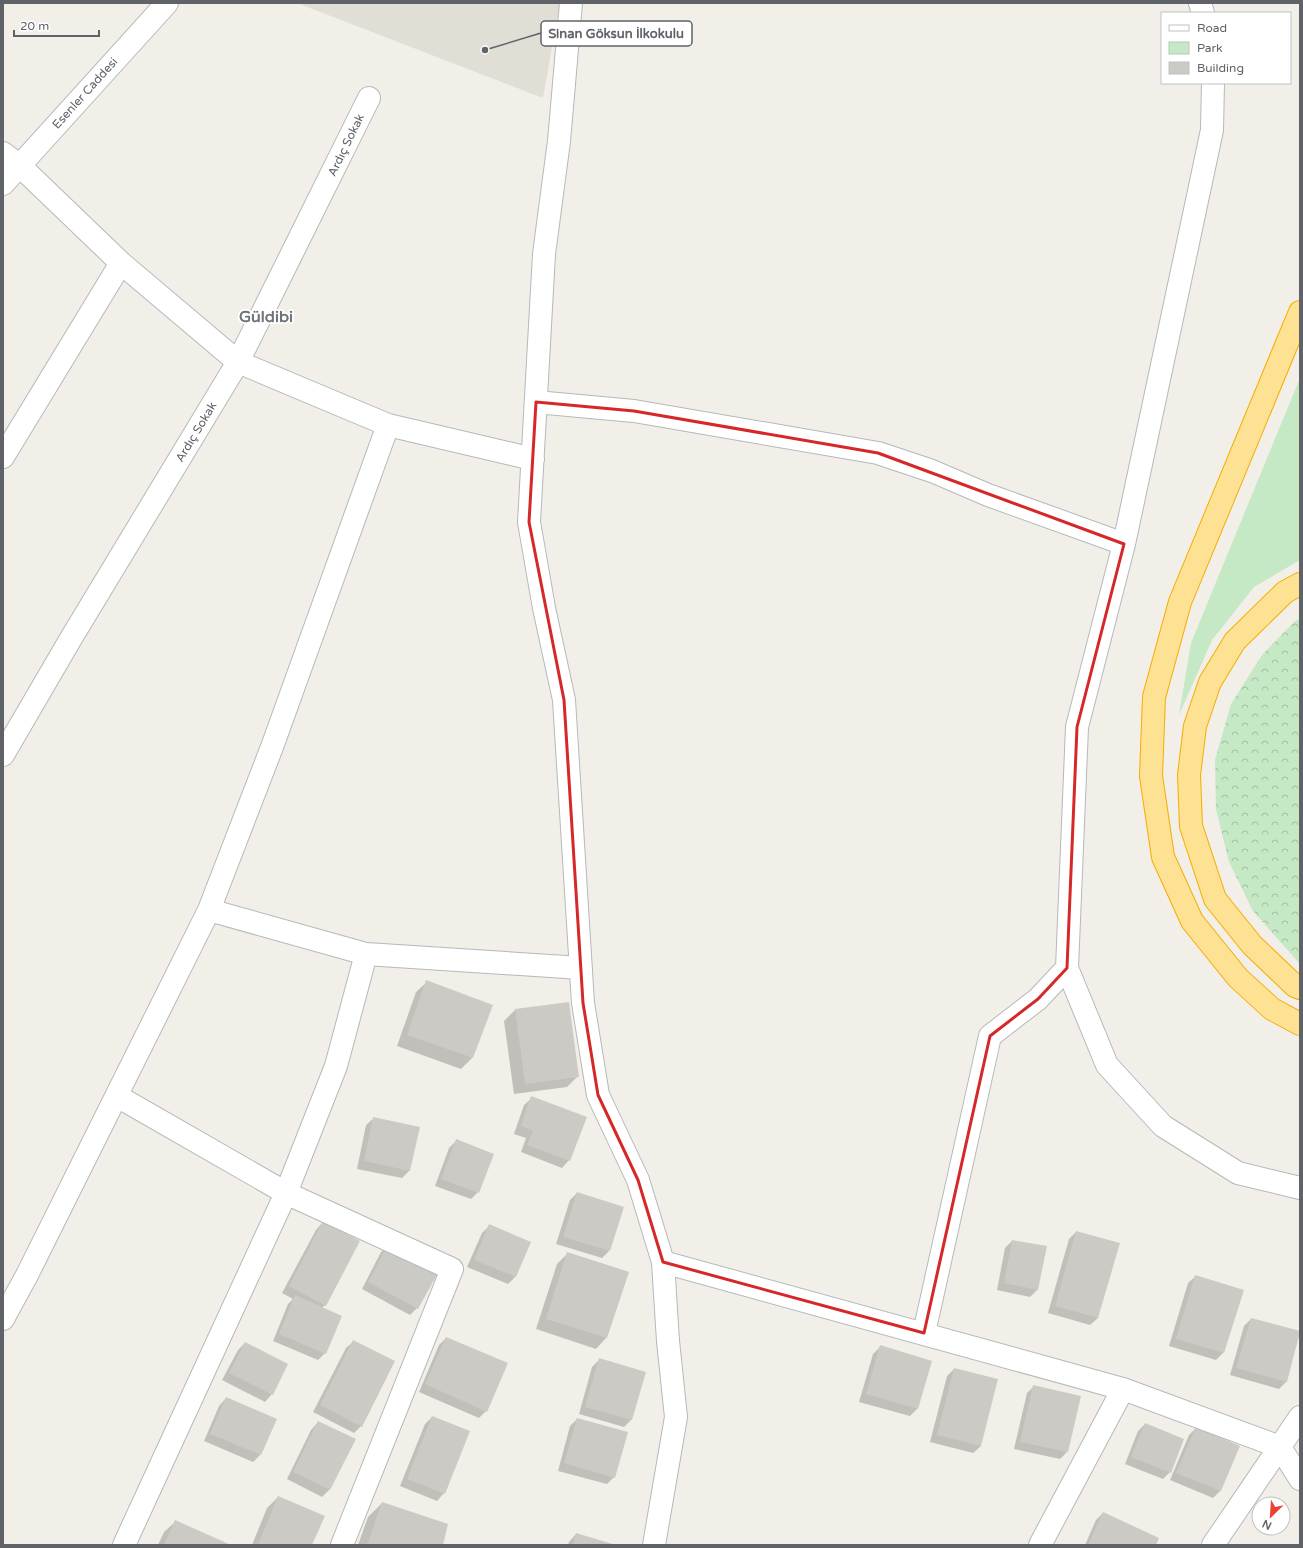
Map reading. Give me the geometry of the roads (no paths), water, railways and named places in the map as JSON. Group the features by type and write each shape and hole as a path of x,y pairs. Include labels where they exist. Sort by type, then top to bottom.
{"highway":[{"path":"1300,312 1180,602 1154,697 1150,776 1163,857 1192,921 1238,978 1272,1009 1300,1024"},
{"path":"1300,584 1285,592 1235,642 1210,682 1195,726 1189,775 1192,826 1215,899 1252,945 1295,986 1300,988"}],"street":[{"name":"Esenler Caddesi","path":"3,184 11,159 167,3"},
{"path":"571,3 558,141 544,254 529,522 544,608 564,700 583,1003 598,1095 638,1180 664,1262 668,1341 676,1417 654,1545"},
{"path":"1213,84 1212,130 1124,544 1078,727 1068,968 1107,1065 1163,1126 1238,1173 1300,1188"},
{"name":"Ardıç Sokak","path":"3,755 70,640 238,362 369,98"},
{"path":"11,159 122,263 238,362 388,425 533,458"},
{"path":"3,456 122,263"},
{"path":"536,402 634,411 878,452 932,471 988,495 1124,544"},
{"path":"3,1319 27,1275 209,910 272,747 388,425"},
{"path":"209,910 366,954 581,968"},
{"path":"124,1545 286,1193 336,1066 366,954"},
{"path":"924,1333 990,1036 1038,999 1068,968"},
{"path":"117,1096 286,1193 452,1269 342,1545"},
{"path":"664,1262 1123,1389 1280,1447 1300,1479"},
{"path":"1040,1545 1123,1389"},
{"path":"1213,1545 1300,1417"}],"place":[{"name":"Sinan Göksun İlkokulu","path":"485,50"}],"district":[{"name":"Güldibi","path":"266,316"}]}
